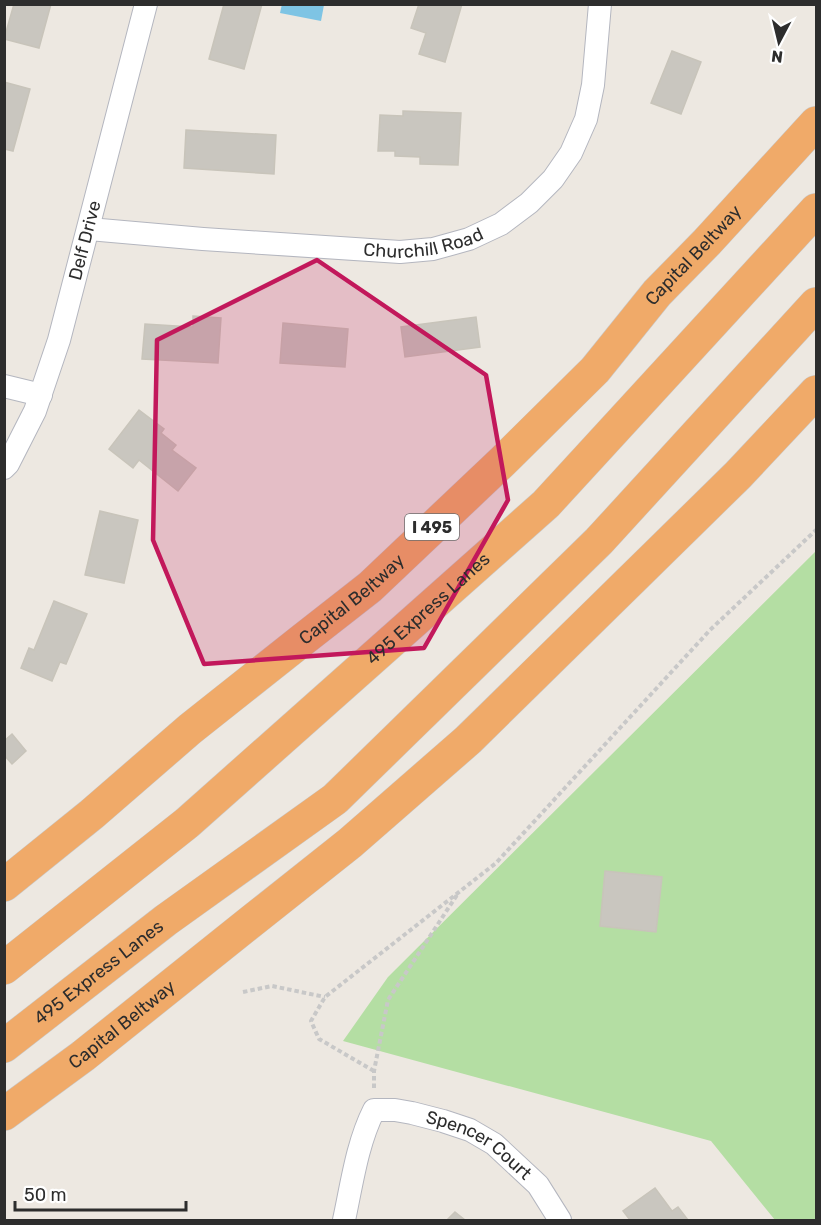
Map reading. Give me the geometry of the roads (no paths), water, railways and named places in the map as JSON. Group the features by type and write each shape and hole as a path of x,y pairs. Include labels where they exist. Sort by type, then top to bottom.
{"highway":[{"name":"Capital Beltway","path":"4,885 92,814 190,729 370,587 595,370 657,293 715,234 816,123"},
{"name":"495 Express Lanes","path":"4,968 187,823 546,504 816,210"},
{"name":"495 Express Lanes","path":"4,1046 166,920 335,799 599,541 816,304"},
{"name":"Capital Beltway","path":"4,1114 83,1056 350,843 468,740 738,475 816,392"}],"street":[{"name":"Delf Drive","path":"4,468 19,443 41,395 59,340 146,4"},
{"name":"Churchill Road","path":"89,229 400,252 433,249 469,239 501,224 529,203 553,179 571,153 586,119 593,85 600,4"},
{"path":"4,386 41,395"},
{"name":"Spencer Court","path":"344,1221 361,1144 374,1110 412,1113 470,1130 494,1144 538,1185 560,1221"}],"water":[{"path":"282,4 324,5 321,21 280,13"}]}
